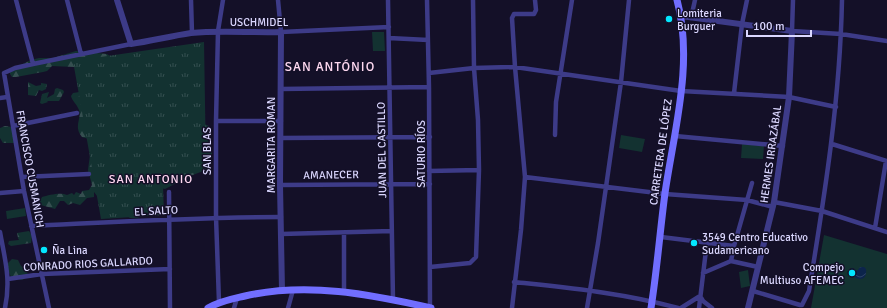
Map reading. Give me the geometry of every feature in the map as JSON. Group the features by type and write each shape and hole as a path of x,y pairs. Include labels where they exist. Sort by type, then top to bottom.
{"main road":[{"name":"CARRETERA DE LÓPEZ","path":"651,304 661,237 665,194 681,91 683,49 681,16 677,0"},
{"path":"208,308 219,302 263,292 282,290 324,290 344,292 430,308"}],"street":[{"path":"16,0 34,64 131,44 117,0"},
{"path":"67,0 81,54"},
{"path":"190,0 192,33"},
{"name":"SAN BLAS","path":"219,302 216,217 216,121 218,31 222,0"},
{"name":"MARGARITA ROMAN","path":"278,0 281,32 280,185 282,290"},
{"name":"JUAN DEL CASTILLO","path":"388,0 393,300"},
{"name":"SATURIO RÍOS","path":"427,0 428,72 430,87 430,308"},
{"path":"430,267 470,263 476,257 480,170 474,68 473,0"},
{"path":"512,308 521,230 524,177 512,16 514,14 534,14 536,10 535,0"},
{"path":"555,134 556,102 572,0"},
{"path":"587,308 598,243 621,82 629,0"},
{"path":"691,18 695,0"},
{"path":"734,94 742,24 747,0"},
{"name":"HERMES IRRAZÁBAL","path":"748,308 774,205 783,146 789,97 793,0"},
{"path":"753,291 802,305 809,291 832,144 836,107 842,0"},
{"path":"681,16 792,31 841,34 887,41"},
{"name":"USCHMIDEL","path":"131,44 192,33 218,31 252,33 389,27"},
{"path":"389,38 428,40"},
{"name":"FRANCISCO CUSMANICH","path":"34,64 6,71 4,76 24,191 49,308"},
{"path":"428,72 474,68 515,67 681,91 789,97 836,107"},
{"path":"281,89 430,87"},
{"path":"0,98 8,97"},
{"path":"13,126 77,113"},
{"path":"216,121 281,121"},
{"path":"281,138 391,136 430,137"},
{"path":"675,136 783,146"},
{"path":"832,144 886,161 875,228"},
{"path":"429,171 480,170"},
{"path":"22,177 90,174"},
{"path":"524,177 665,194 747,200 822,211 887,232"},
{"path":"731,261 752,183"},
{"name":"AMANECER","path":"280,185 430,184"},
{"path":"0,193 24,191"},
{"path":"169,192 170,308"},
{"name":"EL SALTO","path":"31,226 216,217 281,217"},
{"path":"281,234 392,231"},
{"path":"0,232 8,279 8,291 5,308"},
{"path":"344,233 344,292"},
{"path":"661,237 734,246"},
{"path":"699,308 707,242"},
{"path":"703,273 731,261 758,267"},
{"name":"CONRADO RIOS GALLARDO","path":"8,279 42,274 170,269"},
{"path":"514,282 590,291 678,308"},
{"path":"288,308 293,290"},
{"path":"681,308 700,296"},
{"path":"700,296 703,301 712,308"},
{"path":"234,308 237,298"}],"green space":[{"path":"372,32 384,32 385,51 373,51"},
{"path":"204,42 206,167 163,186 164,215 101,219 73,61"},
{"path":"76,51 107,54 110,56 74,67 52,66 47,71 16,77 12,77 10,74 10,70 31,60 39,58 53,58"},
{"path":"28,82 36,86 41,85 41,83 47,84 46,89 42,91 39,90 36,96 28,95"},
{"path":"57,88 63,90 64,92 59,101 47,101 48,102 42,104 40,103 42,94 49,92 47,98 54,94 55,89"},
{"path":"86,91 89,139 82,137 79,133 78,126 80,113 71,96 73,93"},
{"path":"195,120 209,126 212,154 206,170 190,176 165,189 161,188 144,215 137,218 130,218 98,197 94,192 94,197 87,198 80,205 73,203 68,205 64,201 60,201 55,209 39,203 42,197 45,196 58,194 67,195 72,193 74,195 76,192 81,194 82,191 89,190 92,185 88,170 90,155"},
{"path":"5,126 12,127 16,143 3,143 0,138 0,128"},
{"path":"621,135 645,139 642,152 619,148"},
{"path":"742,144 764,146 763,159 741,158"},
{"path":"25,208 26,216 7,219 6,211"},
{"path":"29,231 32,236 31,243 11,246 8,244 9,241 19,240 17,233"},
{"name":"Compejo Multiuso AFEMEC","path":"824,235 887,254 887,308 811,308"},
{"path":"12,259 18,260 21,266 27,270 28,277 22,280 11,277 6,265"},
{"path":"748,270 750,286 741,288 739,272"}],"water":[{"path":"860,267 864,267 866,269 866,274 865,277 860,279 854,277 849,271 853,268 857,271"}],"place":[{"name":"Lomiteria Burguer","path":"669,19"},
{"name":"3549 Centro Educativo Sudamericano","path":"694,243"},
{"name":"Ña Lina","path":"44,250"},
{"name":"Compejo Multiuso AFEMEC","path":"852,273"}],"district":[{"name":"SAN ANTÓNIO","path":"330,67"},
{"name":"SAN ANTONIO","path":"151,179"}]}
